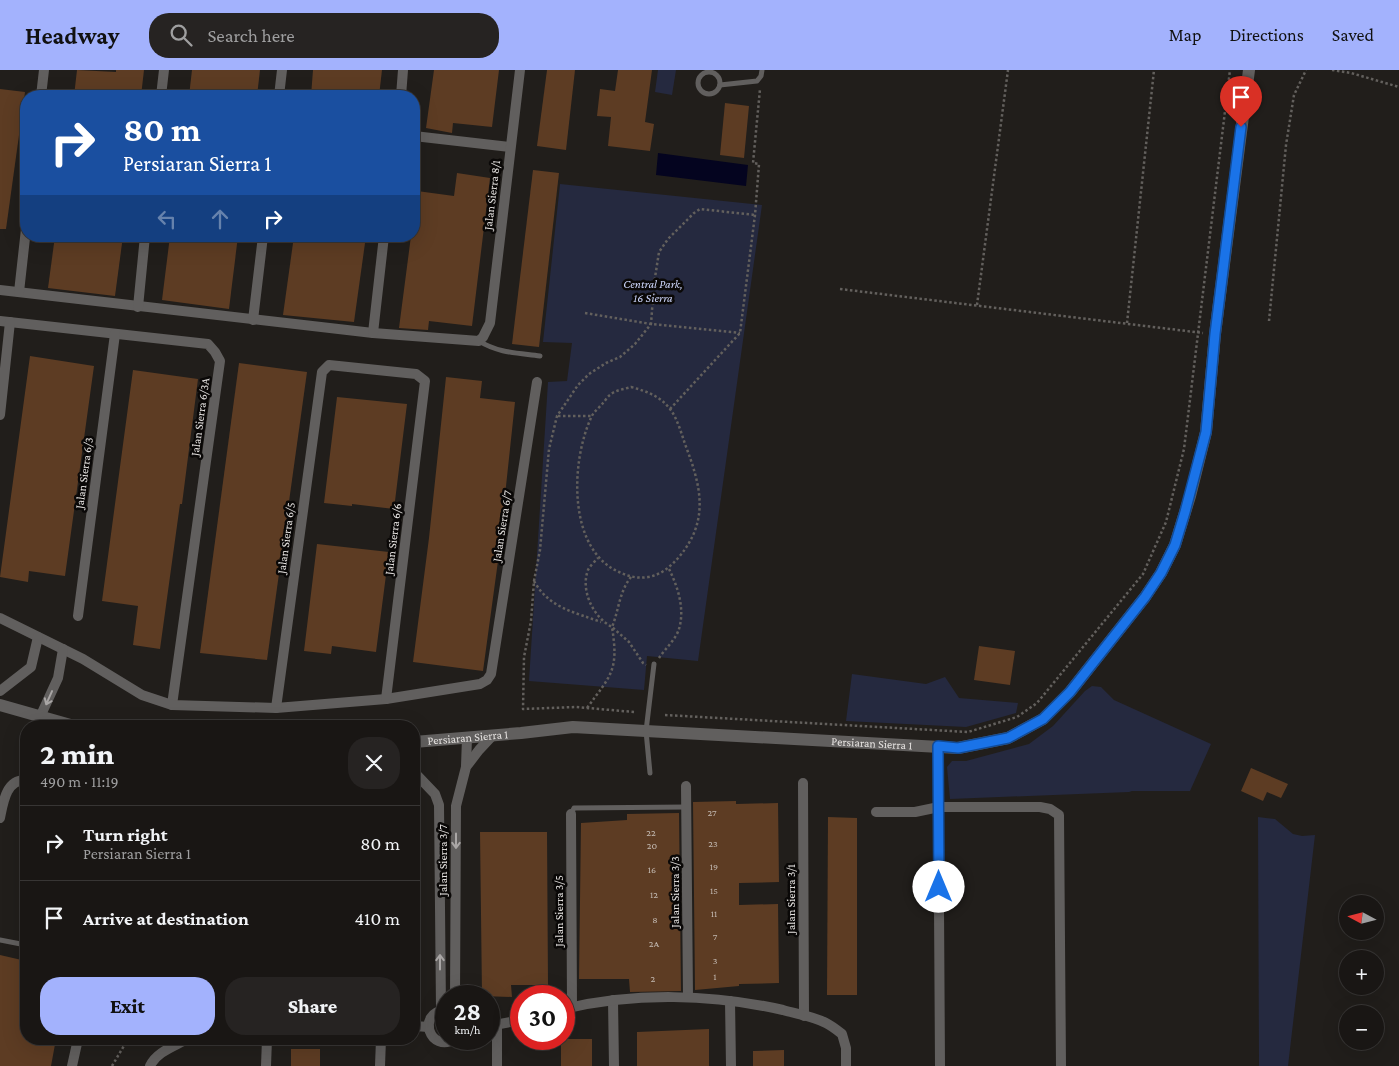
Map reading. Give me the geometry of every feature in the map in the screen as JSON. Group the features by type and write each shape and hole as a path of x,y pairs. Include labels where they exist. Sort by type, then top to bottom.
{"street":[{"path":"42,90 44,70"},
{"path":"162,90 164,70"},
{"path":"280,90 282,70"},
{"path":"401,90 403,70"},
{"name":"Jalan Sierra 8/1","path":"479,341 490,324 520,70"},
{"name":"Persiaran Sierra 1","path":"420,742 573,726 958,748 1008,738 1043,719 1070,692 1145,597 1161,573 1175,545 1206,432 1215,334 1249,70"},
{"path":"420,137 510,147"},
{"path":"19,292 25,242"},
{"path":"138,307 145,242"},
{"path":"253,320 262,242"},
{"path":"372,334 383,242"},
{"path":"0,290 372,334 479,341"},
{"path":"0,415 5,322"},
{"name":"Jalan Sierra 6/3A","path":"5,322 208,344 220,361 172,705"},
{"name":"Jalan Sierra 6/3","path":"78,616 116,334"},
{"name":"Jalan Sierra 6/6","path":"322,372 328,365 416,374 425,381 386,699"},
{"name":"Jalan Sierra 6/5","path":"276,708 322,372"},
{"name":"Jalan Sierra 6/7","path":"386,699 480,684 487,680 491,674 537,382"},
{"path":"0,618 84,659 142,695 172,705 276,708 386,699"},
{"path":"0,691 31,667 38,637"},
{"path":"40,717 58,678 63,649"},
{"path":"0,705 51,720"},
{"name":"Jalan Sierra 3/7","path":"455,985 456,806 466,767 493,735"},
{"path":"466,738 466,767"},
{"path":"938,746 940,1066"},
{"path":"420,777 436,794 439,805 456,806"},
{"path":"0,818 5,794 12,786 20,782"},
{"name":"Jalan Sierra 3/1","path":"803,783 804,1016"},
{"name":"Jalan Sierra 3/3","path":"686,786 688,997"},
{"name":"Jalan Sierra 3/7","path":"439,805 440,943 443,985"},
{"path":"876,812 915,812 939,807 1040,807 1050,809 1059,815 1061,1066"},
{"name":"Jalan Sierra 3/5","path":"568,985 571,814"},
{"path":"440,871 456,870"},
{"path":"440,943 455,943"},
{"path":"575,1007 614,1000 688,997 769,1007 826,1023 842,1034 846,1048 846,1066"},
{"path":"614,1000 614,1066"},
{"path":"730,1001 731,1066"},
{"path":"435,1015 432,1017 428,1027 435,1038"},
{"path":"420,1026 428,1027"},
{"path":"72,1066 77,1045"},
{"path":"150,1066 162,1052 175,1045"},
{"path":"266,1045 266,1066"},
{"path":"380,1066 381,1045"},
{"path":"495,1050 497,1066"}],"lane":[{"path":"720,85 716,75 710,72 703,74 699,80 701,90 707,94 716,91 720,85 756,81 762,73"},
{"path":"479,341 488,347 501,351 540,356"},
{"path":"650,773 646,730 654,664"},
{"path":"571,814 574,808 687,808"},
{"path":"0,940 20,944"}],"path":[{"path":"977,305 1008,70"},
{"path":"1127,323 1154,70"},
{"path":"665,715 968,732 1017,717 1037,702 1143,574 1166,522 1184,449 1230,70"},
{"path":"1269,321 1286,145 1294,95 1306,70"},
{"path":"1332,70 1352,72 1399,87"},
{"path":"670,409 740,333 755,215 759,164 753,163 762,73"},
{"path":"634,712 588,708 523,709 524,657 531,622 534,581 540,550 549,449 557,416 578,385 589,374 620,357 635,344 651,324 656,266 659,252 668,239 700,209 755,215"},
{"path":"840,289 1215,334"},
{"path":"585,313 651,324 740,333"},
{"path":"631,387 646,391 659,398 670,409 694,470 700,501 699,520 690,543 669,569 648,577 631,577 613,569 598,558 588,541 581,517 578,495 577,469 582,445 591,416 610,395 631,387"},
{"path":"557,416 591,416"},
{"path":"598,558 588,569 586,584 589,603 603,622"},
{"path":"534,581 541,594 561,608 603,622 612,628 629,642 643,663 650,665 654,664 679,630 681,615 680,598 677,584 669,569"},
{"path":"588,708 611,676 614,668 615,651 612,628 624,586 631,577"},
{"path":"112,1066 124,1045"}],"green space":[{"path":"658,70 676,70 672,95 655,92"},
{"name":"Central Park, 16 Sierra","path":"560,184 762,205 698,661 647,656 644,690 529,681 548,382 567,381 572,343 543,342"},
{"path":"852,674 926,684 945,677 959,698 1018,703 1016,713 966,727 846,721"},
{"path":"1092,686 1101,687 1114,700 1211,744 1190,791 1132,791 950,799 947,767 952,761 966,761 1029,744 1053,726 1085,691"},
{"path":"1258,817 1275,819 1293,834 1302,836 1315,835 1288,1066 1259,1066"}],"shaded area":[{"path":"658,153 748,165 746,186 656,175"}],"building":[{"path":"77,70 116,72 116,70 144,70 142,90 75,90"},
{"path":"192,70 260,70 258,90 190,90"},
{"path":"313,70 382,70 380,90 311,90"},
{"path":"434,70 499,70 492,127 453,123 452,133 426,128"},
{"path":"547,70 575,70 566,150 537,146"},
{"path":"618,70 652,70 645,122 654,124 650,151 608,146 611,117 597,116 600,89 615,91"},
{"path":"0,89 20,91 20,128 6,229 0,229"},
{"path":"725,103 749,106 744,158 720,155"},
{"path":"533,170 559,173 539,347 512,344"},
{"path":"457,173 490,178 472,326 429,321 428,330 399,328 410,242 420,242 420,191 454,196"},
{"path":"54,242 122,242 115,296 48,288"},
{"path":"169,242 237,242 229,309 162,300"},
{"path":"293,242 365,242 354,322 283,315"},
{"path":"30,356 94,366 65,576 29,571 28,582 0,577"},
{"path":"239,363 307,372 267,660 200,653"},
{"path":"133,370 198,379 182,504 180,504 160,649 133,645 138,606 102,601"},
{"path":"446,377 482,381 480,398 515,402 498,561 483,671 413,662 429,538"},
{"path":"337,397 407,404 394,509 324,503"},
{"path":"317,544 389,552 376,652 332,646 331,654 304,651"},
{"path":"979,646 1015,651 1010,685 974,680"},
{"path":"1251,768 1288,784 1281,798 1267,792 1263,801 1241,791"},
{"path":"736,801 736,804 778,803 779,882 739,883 739,905 778,904 779,983 739,984 739,986 695,990 693,802"},
{"path":"679,813 681,991 630,992 629,979 579,979 581,823 627,820 627,814"},
{"path":"828,817 857,818 857,995 827,995"},
{"path":"480,832 547,832 548,985 510,985 510,997 500,997 500,985 482,985"},
{"path":"0,955 20,960 20,1045 55,1045 51,1066 0,1066"},
{"path":"709,1029 709,1066 637,1066 637,1032"},
{"path":"575,1039 592,1039 592,1066 561,1066 561,1050 575,1050"},
{"path":"291,1049 320,1049 320,1066 291,1066"},
{"path":"784,1050 784,1066 753,1066 753,1051"}],"route":[{"path":"939,887 938,746 958,748 1008,738 1043,719 1070,692 1145,597 1161,573 1175,545 1190,496 1206,432 1215,334 1241,127"}]}
